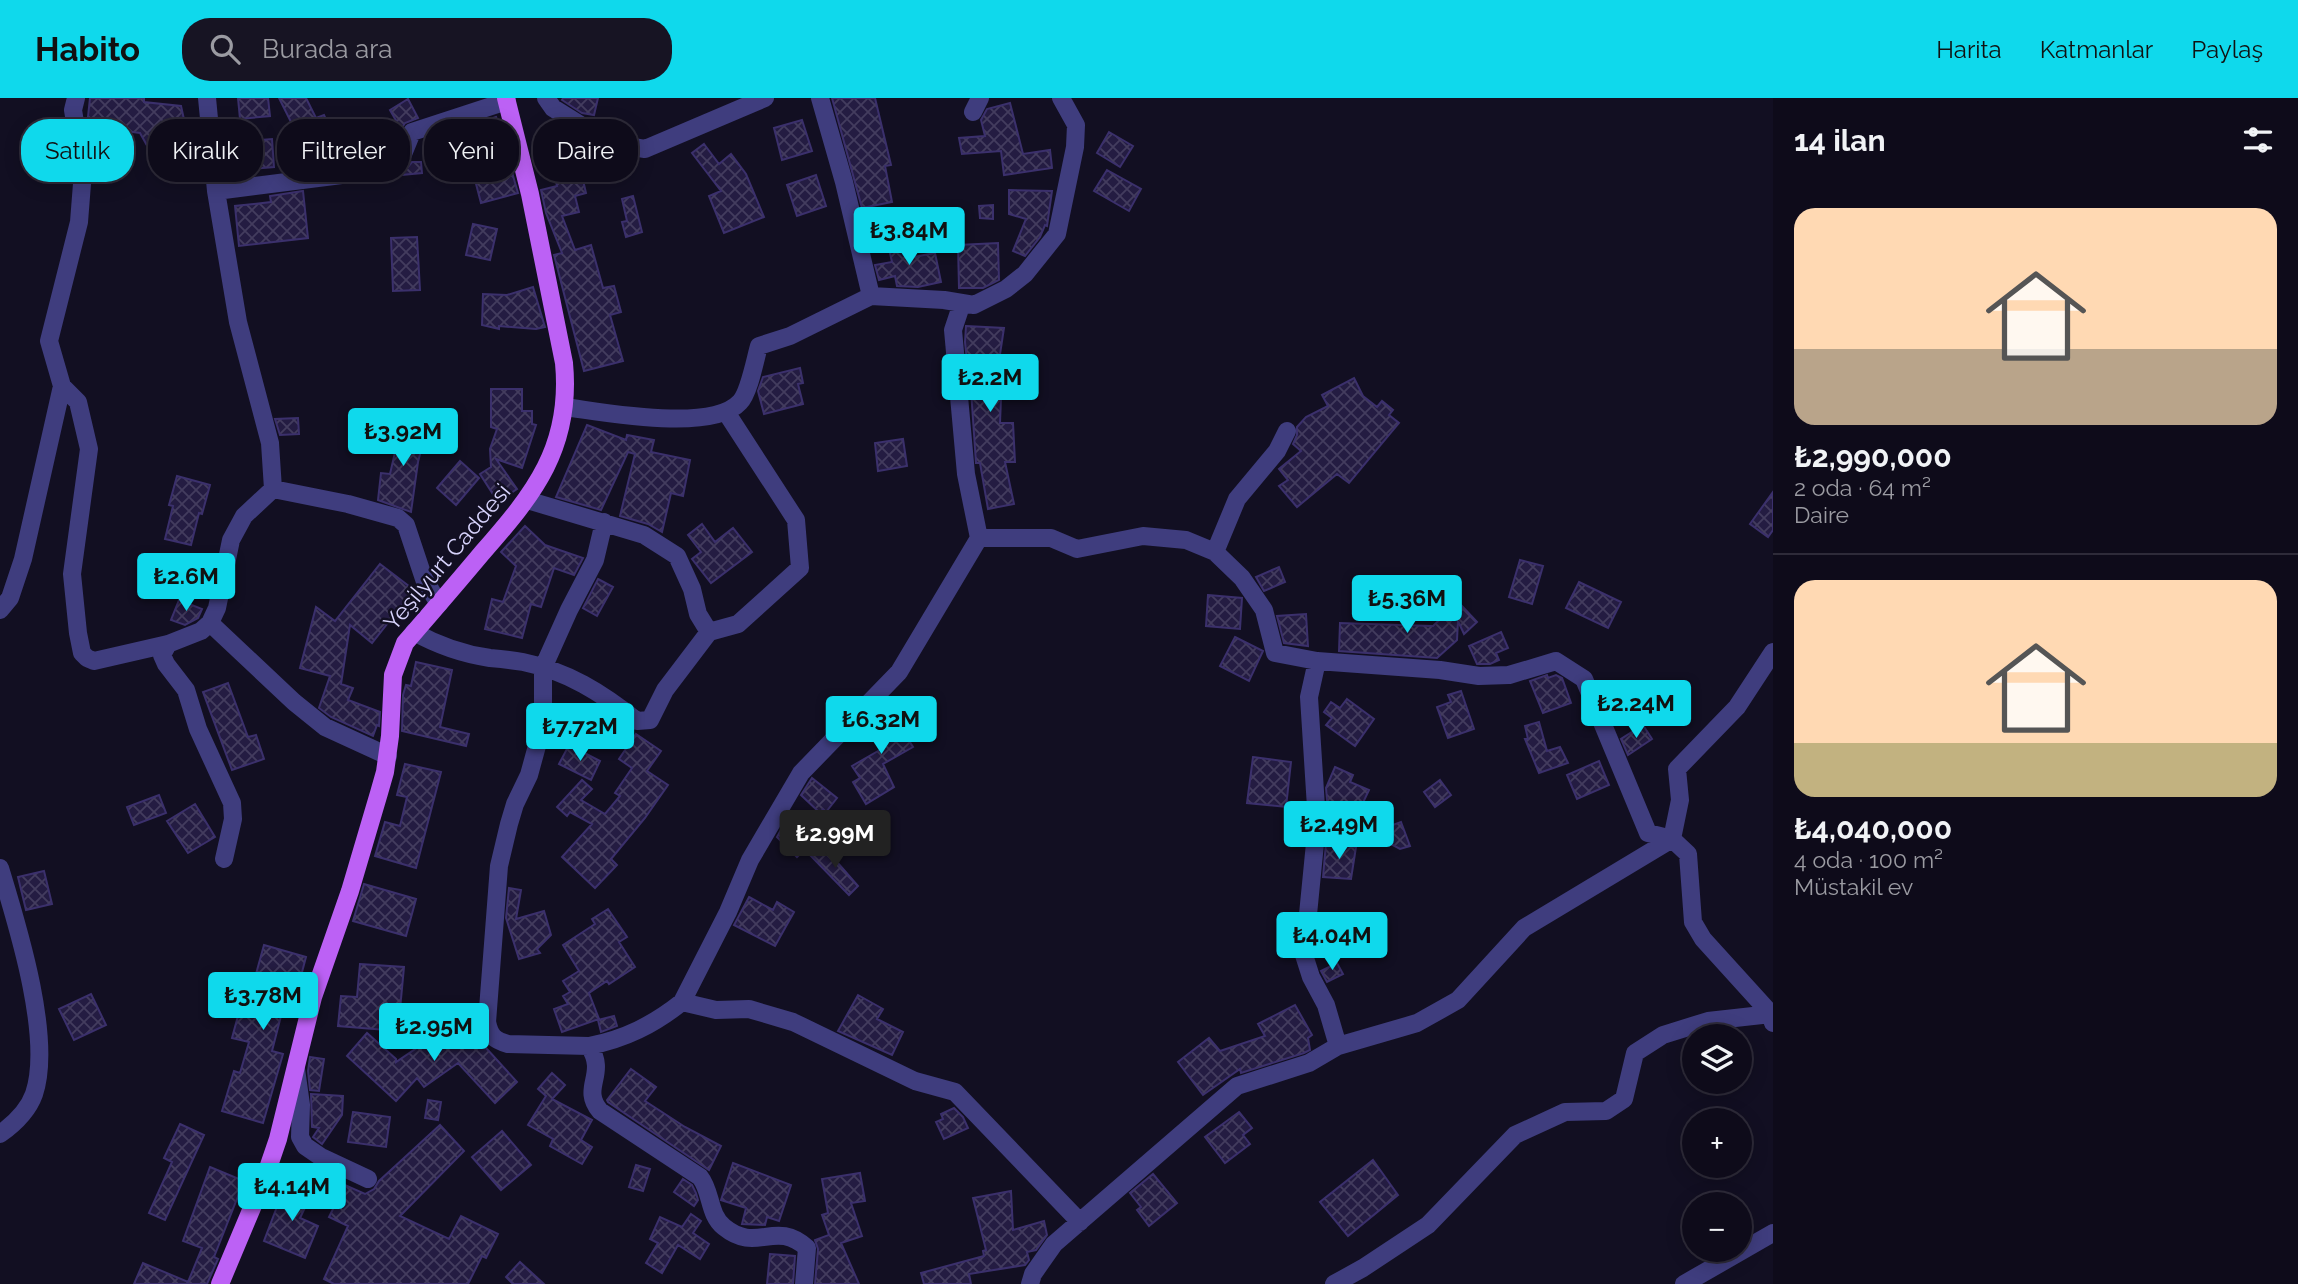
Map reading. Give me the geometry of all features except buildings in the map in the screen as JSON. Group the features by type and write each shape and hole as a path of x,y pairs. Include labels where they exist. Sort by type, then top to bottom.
{"main road":[{"name":"Yeşilyurt Caddesi","path":"220,1284 265,1177 285,1115 313,996 350,891 382,783 388,756 393,675 405,643 540,482 562,424 567,387 559,337 530,194 507,100"}],"street":[{"path":"0,610 10,598 23,559 62,386 49,341 79,222 83,171 74,110 76,98"},
{"path":"207,98 216,191 238,322 270,443 273,489"},
{"path":"546,98 553,108 582,126 621,145 645,149 765,98"},
{"path":"820,98 844,182 871,296"},
{"path":"565,407 662,420 726,412 741,401 760,346 790,336 871,296 944,300 974,306 1006,289 1025,274 1057,234 1075,147 1076,125 1061,98"},
{"path":"216,191 388,169 401,159 412,132 507,100"},
{"path":"604,522 595,560 543,668 543,724 529,775 515,804 499,866 486,1022 496,1041 508,1044 589,1046 632,1035 660,1020 682,1002 750,860 801,774 899,672 979,538 966,474 953,330 962,303"},
{"path":"62,386 78,402 89,449 72,574 78,632 82,653 87,659 94,661 167,644 201,631 210,623 219,597 231,540 244,516 273,489"},
{"path":"414,632 460,653 521,661 577,679 609,698 637,721 650,720 665,690 709,632 738,624 800,568 796,520 726,412"},
{"path":"1216,552 1237,499 1277,451 1287,431"},
{"path":"273,489 348,503 398,518 406,525 424,579 439,604"},
{"path":"527,499 644,535 677,555 692,589 698,614 709,632"},
{"path":"979,538 1051,538 1077,549 1143,536 1186,540 1216,552 1247,584 1264,610 1275,653 1317,661 1440,670 1479,676 1509,675 1556,661 1584,679 1648,833 1672,839 1688,854 1693,922 1703,939 1741,979 1772,1019"},
{"path":"210,623 294,702 325,727 388,756"},
{"path":"167,644 162,655 186,690 198,729 232,803 233,819 224,859"},
{"path":"1030,1284 1054,1244 1237,1086 1309,1063 1338,1046 1417,1023 1458,1000 1524,928 1672,839 1680,800 1677,769 1737,707 1773,652"},
{"path":"1317,661 1309,697 1317,823 1304,955 1311,977 1326,1005 1338,1046"},
{"path":"0,868 24,947 36,1020 38,1075 33,1095 23,1114 0,1134"},
{"path":"682,1002 716,1010 748,1009 793,1021 915,1081 955,1092 1080,1222"},
{"path":"1334,1284 1427,1225 1515,1135 1565,1112 1606,1111 1624,1099 1635,1053 1663,1035 1708,1021 1772,1019"},
{"path":"589,1046 598,1066 591,1095 593,1103 600,1111 700,1177 706,1185 713,1212 725,1227 744,1237 757,1239 780,1234 797,1239 807,1248 804,1284"},
{"path":"296,1069 300,1138 305,1146 368,1180"},
{"path":"1684,1284 1773,1233"}]}
